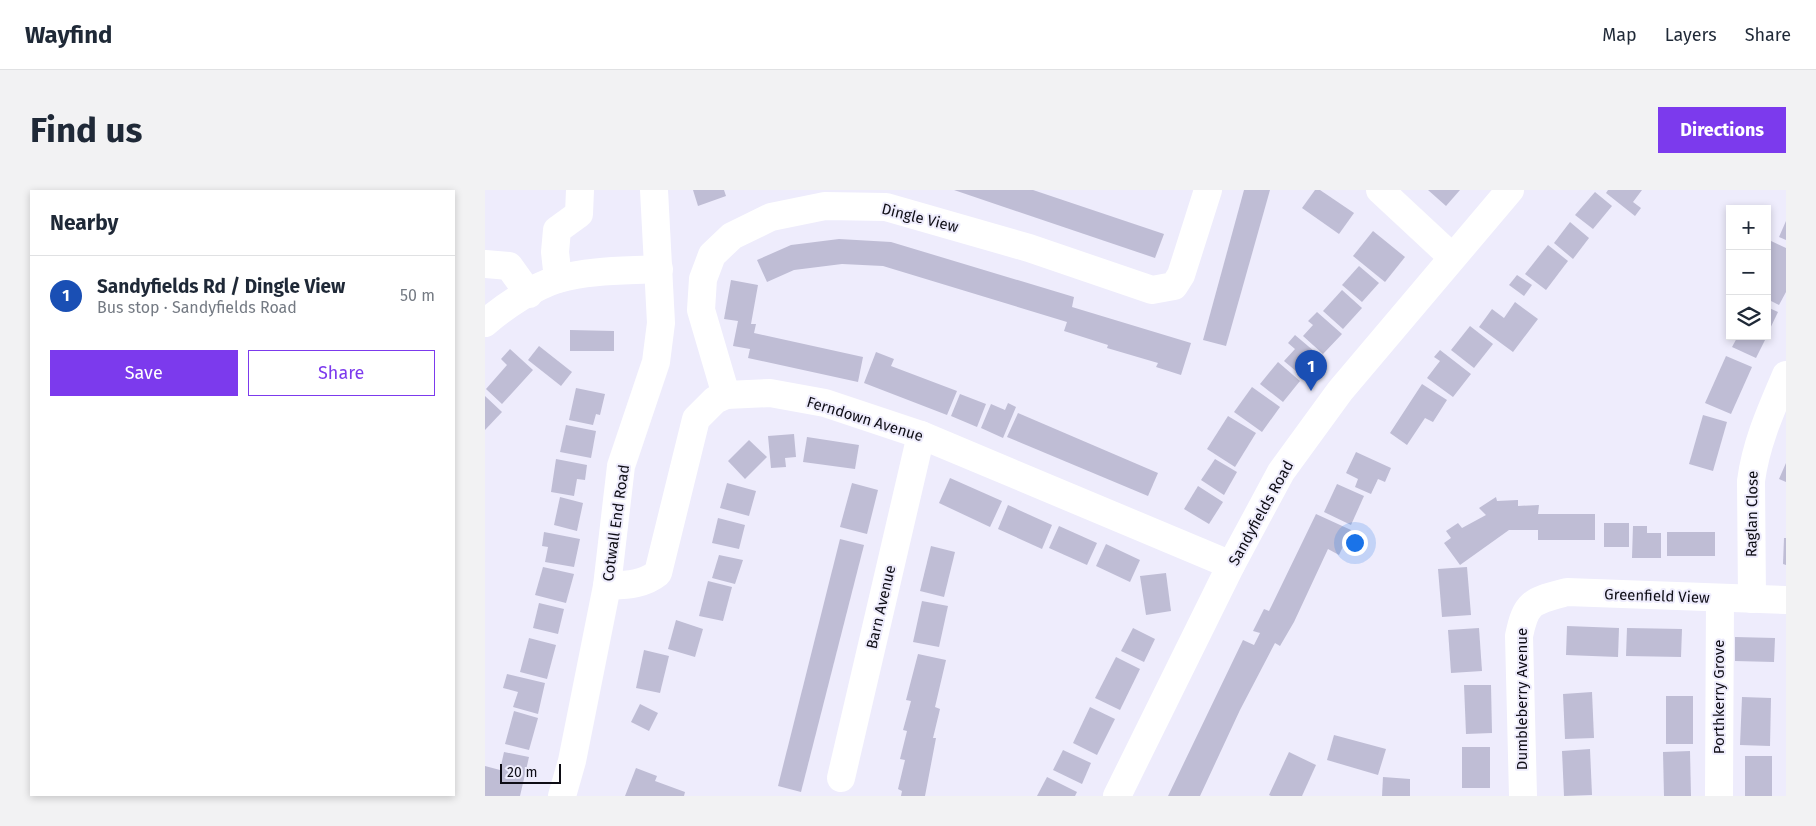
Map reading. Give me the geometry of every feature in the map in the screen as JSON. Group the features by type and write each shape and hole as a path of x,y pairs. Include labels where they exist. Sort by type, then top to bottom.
{"street":[{"path":"558,279 557,230 579,214 581,190"},
{"name":"Cotwall End Road","path":"562,796 573,761 607,586 621,466 656,362 661,323 654,190"},
{"name":"Dingle View","path":"726,395 701,310 703,280 713,254 732,236 771,216 825,206 886,207 1029,248 1152,290 1174,286 1181,275 1208,190"},
{"path":"1380,190 1452,257"},
{"name":"Sandyfields Road","path":"1117,796 1231,565 1281,472 1340,391 1510,190"},
{"path":"485,264 509,266 529,294"},
{"path":"485,324 529,294 558,279 602,272 659,269"},
{"name":"Raglan Close","path":"1752,599 1751,481 1753,466 1761,433 1786,375"},
{"name":"Ferndown Avenue","path":"726,395 769,393 825,403 921,435 1231,565"},
{"path":"607,586 630,585 649,581 659,573 696,419 715,400 726,395"},
{"name":"Barn Avenue","path":"841,778 921,435"},
{"name":"Greenfield View","path":"1531,605 1567,592 1786,600"},
{"name":"Porthkerry Grove","path":"1719,796 1720,598"},
{"name":"Dumbleberry Avenue","path":"1523,796 1519,636 1523,614 1531,605"}],"building":[{"path":"693,190 724,190 726,196 698,206"},
{"path":"954,190 1033,190 1164,234 1155,258"},
{"path":"1244,190 1270,190 1226,346 1203,340"},
{"path":"1315,190 1320,190 1354,213 1339,234 1302,208"},
{"path":"1428,190 1460,190 1446,206"},
{"path":"1608,190 1642,190 1633,202 1641,208 1635,216 1606,193"},
{"path":"1595,192 1612,206 1593,229 1575,215"},
{"path":"1786,221 1786,240 1779,237"},
{"path":"1570,222 1589,238 1573,259 1554,243"},
{"path":"1373,231 1405,257 1385,282 1353,256"},
{"path":"839,239 891,242 1074,297 1072,307 1191,343 1181,375 1156,367 1158,363 1107,348 1108,345 1064,331 1067,322 883,266 842,264 794,270 767,282 757,260 791,245"},
{"path":"1771,241 1786,248 1786,292 1779,305 1771,301"},
{"path":"1548,245 1568,261 1546,290 1525,274"},
{"path":"1359,266 1379,283 1362,302 1342,285"},
{"path":"1517,275 1532,285 1524,296 1509,285"},
{"path":"731,280 758,285 751,324 756,324 754,333 863,357 858,382 748,358 750,349 733,346 738,321 724,319"},
{"path":"1342,290 1362,308 1343,329 1323,311"},
{"path":"1515,302 1538,319 1513,352 1479,327 1492,309 1504,318"},
{"path":"1771,309 1778,312 1771,327"},
{"path":"1317,312 1342,334 1323,354 1303,336 1313,325 1308,321"},
{"path":"1470,326 1493,344 1474,368 1451,350"},
{"path":"570,330 614,331 614,351 570,351"},
{"path":"1295,335 1321,357 1303,377 1284,361 1295,349 1288,343"},
{"path":"1736,340 1765,340 1756,358 1732,347"},
{"path":"539,346 572,372 561,386 528,360"},
{"path":"510,349 533,370 502,404 486,389 507,365 501,359"},
{"path":"1440,350 1471,374 1453,397 1427,378 1440,361 1434,357"},
{"path":"876,352 894,359 891,366 957,391 947,415 864,383"},
{"path":"1726,356 1752,367 1731,414 1705,403"},
{"path":"1278,362 1300,381 1283,402 1260,384"},
{"path":"1422,384 1447,400 1433,422 1425,418 1407,445 1390,433"},
{"path":"1252,387 1280,407 1262,432 1234,412"},
{"path":"576,388 605,394 600,415 596,414 593,425 569,420"},
{"path":"960,394 986,404 977,427 951,416"},
{"path":"485,396 502,412 485,430"},
{"path":"1008,403 1016,407 1003,438 981,428 991,404 1005,410"},
{"path":"1018,413 1158,473 1148,496 1007,437"},
{"path":"1703,415 1727,422 1713,471 1689,464"},
{"path":"1228,416 1256,433 1235,467 1207,449"},
{"path":"566,425 596,431 591,458 560,452"},
{"path":"794,434 796,457 785,458 786,467 771,468 768,436"},
{"path":"807,437 859,445 855,469 803,462"},
{"path":"749,440 767,457 745,479 728,461"},
{"path":"1356,452 1391,468 1385,482 1378,479 1371,494 1355,487 1358,479 1346,473"},
{"path":"556,459 587,465 585,480 577,479 574,496 551,492"},
{"path":"1215,459 1237,472 1224,495 1201,480"},
{"path":"1786,463 1786,482 1779,479"},
{"path":"950,478 1002,501 990,527 939,503"},
{"path":"727,483 756,491 749,516 720,508"},
{"path":"852,483 878,490 867,534 840,527"},
{"path":"1337,484 1364,496 1351,525 1324,512"},
{"path":"1198,486 1223,502 1209,524 1184,509"},
{"path":"560,497 583,503 577,531 554,525"},
{"path":"1496,497 1497,501 1518,500 1518,506 1539,505 1538,514 1595,514 1595,540 1538,540 1538,530 1509,530 1460,565 1444,543 1451,538 1446,531 1458,523 1462,528 1486,515 1479,508"},
{"path":"1008,505 1052,525 1042,549 998,529"},
{"path":"1316,514 1351,530 1339,555 1328,549 1294,622 1280,646 1275,643 1240,710 1200,796 1168,796 1243,640 1254,645 1260,633 1253,631 1264,609 1269,611"},
{"path":"718,518 745,525 739,549 712,543"},
{"path":"1604,523 1629,523 1629,547 1604,547"},
{"path":"1059,526 1097,543 1087,565 1049,548"},
{"path":"1633,526 1647,526 1647,533 1661,533 1661,558 1632,558"},
{"path":"544,532 580,539 574,567 545,562 548,547 542,546"},
{"path":"1667,532 1715,532 1715,556 1667,556"},
{"path":"1784,538 1786,538 1786,565 1783,564"},
{"path":"840,539 864,545 801,792 778,786"},
{"path":"1106,544 1140,560 1130,582 1096,566"},
{"path":"931,546 955,552 944,597 920,591"},
{"path":"719,555 743,560 735,584 712,578"},
{"path":"543,567 574,574 566,603 535,595"},
{"path":"1467,567 1471,615 1442,617 1438,569"},
{"path":"1166,573 1171,611 1146,615 1140,576"},
{"path":"708,581 732,587 723,621 699,616"},
{"path":"922,601 948,606 939,647 913,642"},
{"path":"539,603 564,609 558,634 533,628"},
{"path":"676,620 703,629 695,657 668,649"},
{"path":"1567,626 1619,628 1618,657 1566,655"},
{"path":"1133,628 1155,639 1144,662 1121,651"},
{"path":"1479,628 1482,671 1451,673 1448,630"},
{"path":"1627,628 1682,629 1681,657 1626,656"},
{"path":"1735,637 1775,638 1774,662 1735,661"},
{"path":"529,638 556,645 547,679 520,672"},
{"path":"644,650 669,656 660,693 636,688"},
{"path":"918,654 946,660 935,707 940,709 933,738 936,738 925,796 901,796 902,791 898,789 905,760 900,759 907,731 903,730 911,701 906,700"},
{"path":"1116,657 1140,669 1120,710 1095,698"},
{"path":"507,674 545,683 538,714 513,707 518,692 503,688"},
{"path":"1464,685 1491,685 1492,733 1466,734"},
{"path":"1592,692 1594,738 1565,739 1563,694"},
{"path":"1666,696 1693,696 1693,744 1666,744"},
{"path":"1742,697 1771,698 1770,746 1740,745"},
{"path":"640,704 658,713 649,731 631,722"},
{"path":"1090,707 1115,719 1097,755 1073,743"},
{"path":"514,711 538,718 529,750 505,744"},
{"path":"1334,735 1386,749 1378,775 1327,760"},
{"path":"1462,747 1490,747 1490,788 1462,788"},
{"path":"1590,749 1592,795 1564,796 1562,751"},
{"path":"1063,750 1091,763 1082,784 1053,770"},
{"path":"1690,751 1691,796 1664,796 1663,752"},
{"path":"504,752 529,757 520,796 485,796 485,766 500,770"},
{"path":"1289,752 1316,765 1302,796 1271,796 1269,795"},
{"path":"1745,756 1772,756 1772,796 1745,796"},
{"path":"636,768 657,776 655,781 685,792 684,796 625,796"},
{"path":"1047,777 1077,792 1075,796 1037,796"},
{"path":"1383,777 1410,779 1410,796 1382,796"}],"place":[{"name":"Sandyfields Rd / Dingle View","path":"1311,391"}]}
